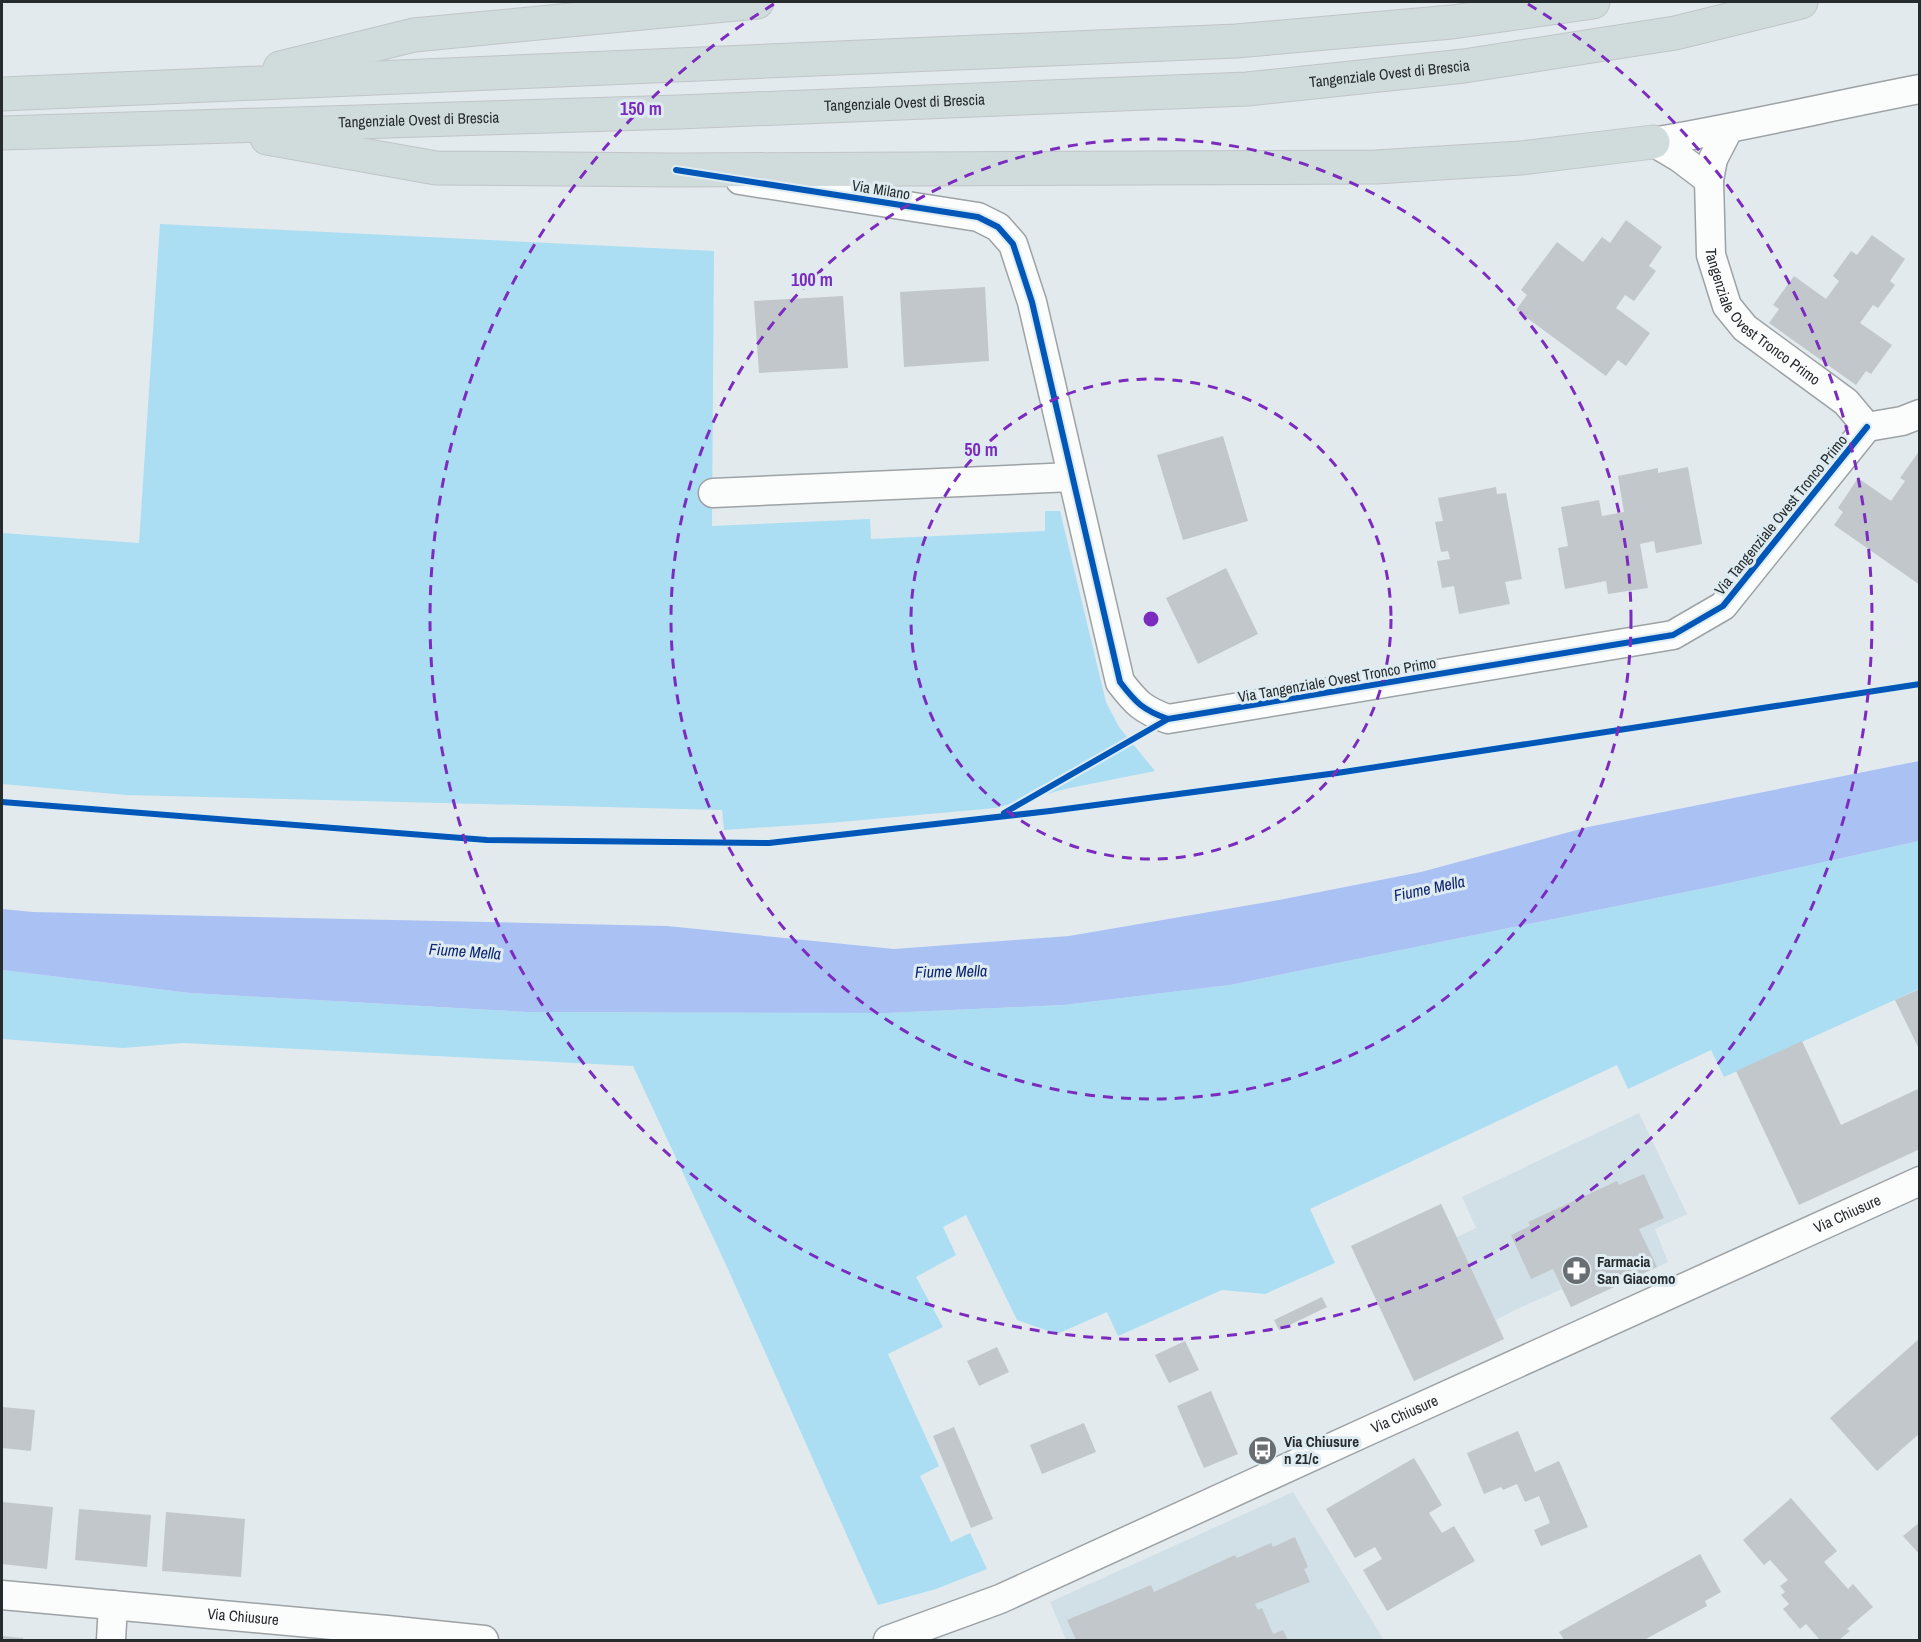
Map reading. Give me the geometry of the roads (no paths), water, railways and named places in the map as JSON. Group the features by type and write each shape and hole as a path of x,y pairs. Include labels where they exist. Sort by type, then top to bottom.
{"highway":[{"path":"209,85 414,35 756,2"},
{"path":"2,94 1236,41 1452,22 1593,2"},
{"name":"Tangenziale Ovest di Brescia","path":"2,133 679,112 1246,89 1464,66 1651,37 1801,2"},
{"path":"200,126 436,168 676,170 1376,167 1521,158 1653,142"}],"street":[{"path":"1653,142 1728,130 1825,107 1920,89"},
{"name":"Tangenziale Ovest Tronco Primo","path":"1728,130 1713,159 1709,180 1711,255 1727,306 1745,328 1846,402 1867,428"},
{"path":"1653,142 1680,158 1709,180"},
{"name":"Via Milano","path":"676,170 978,217 998,227 1013,244 1032,302"},
{"name":"Via Tangenziale Ovest Tronco Primo","path":"1032,302 1120,682 1135,701 1149,712 1168,719 1673,635 1724,606 1867,428"},
{"path":"1867,428 1902,421 1920,414"},
{"path":"713,493 1072,477"},
{"name":"Via Chiusure","path":"894,1640 961,1627 1011,1595 1341,1443 1915,1192"},
{"name":"Via Chiusure","path":"2,1595 407,1636 484,1641"},
{"path":"111,1641 113,1605"}],"water":[{"name":"Fiume Mella","path":"1919,761 1919,841 1720,885 1230,985 1063,1005 887,1013 526,1012 190,993 2,970 2,909 33,912 667,926 894,949 1069,936 1279,900 1421,872 1588,827"}],"place":[{"name":"Farmacia San Giacomo","path":"1576,1271"},
{"name":"Via Chiusure n 21/c","path":"1263,1451"}]}
